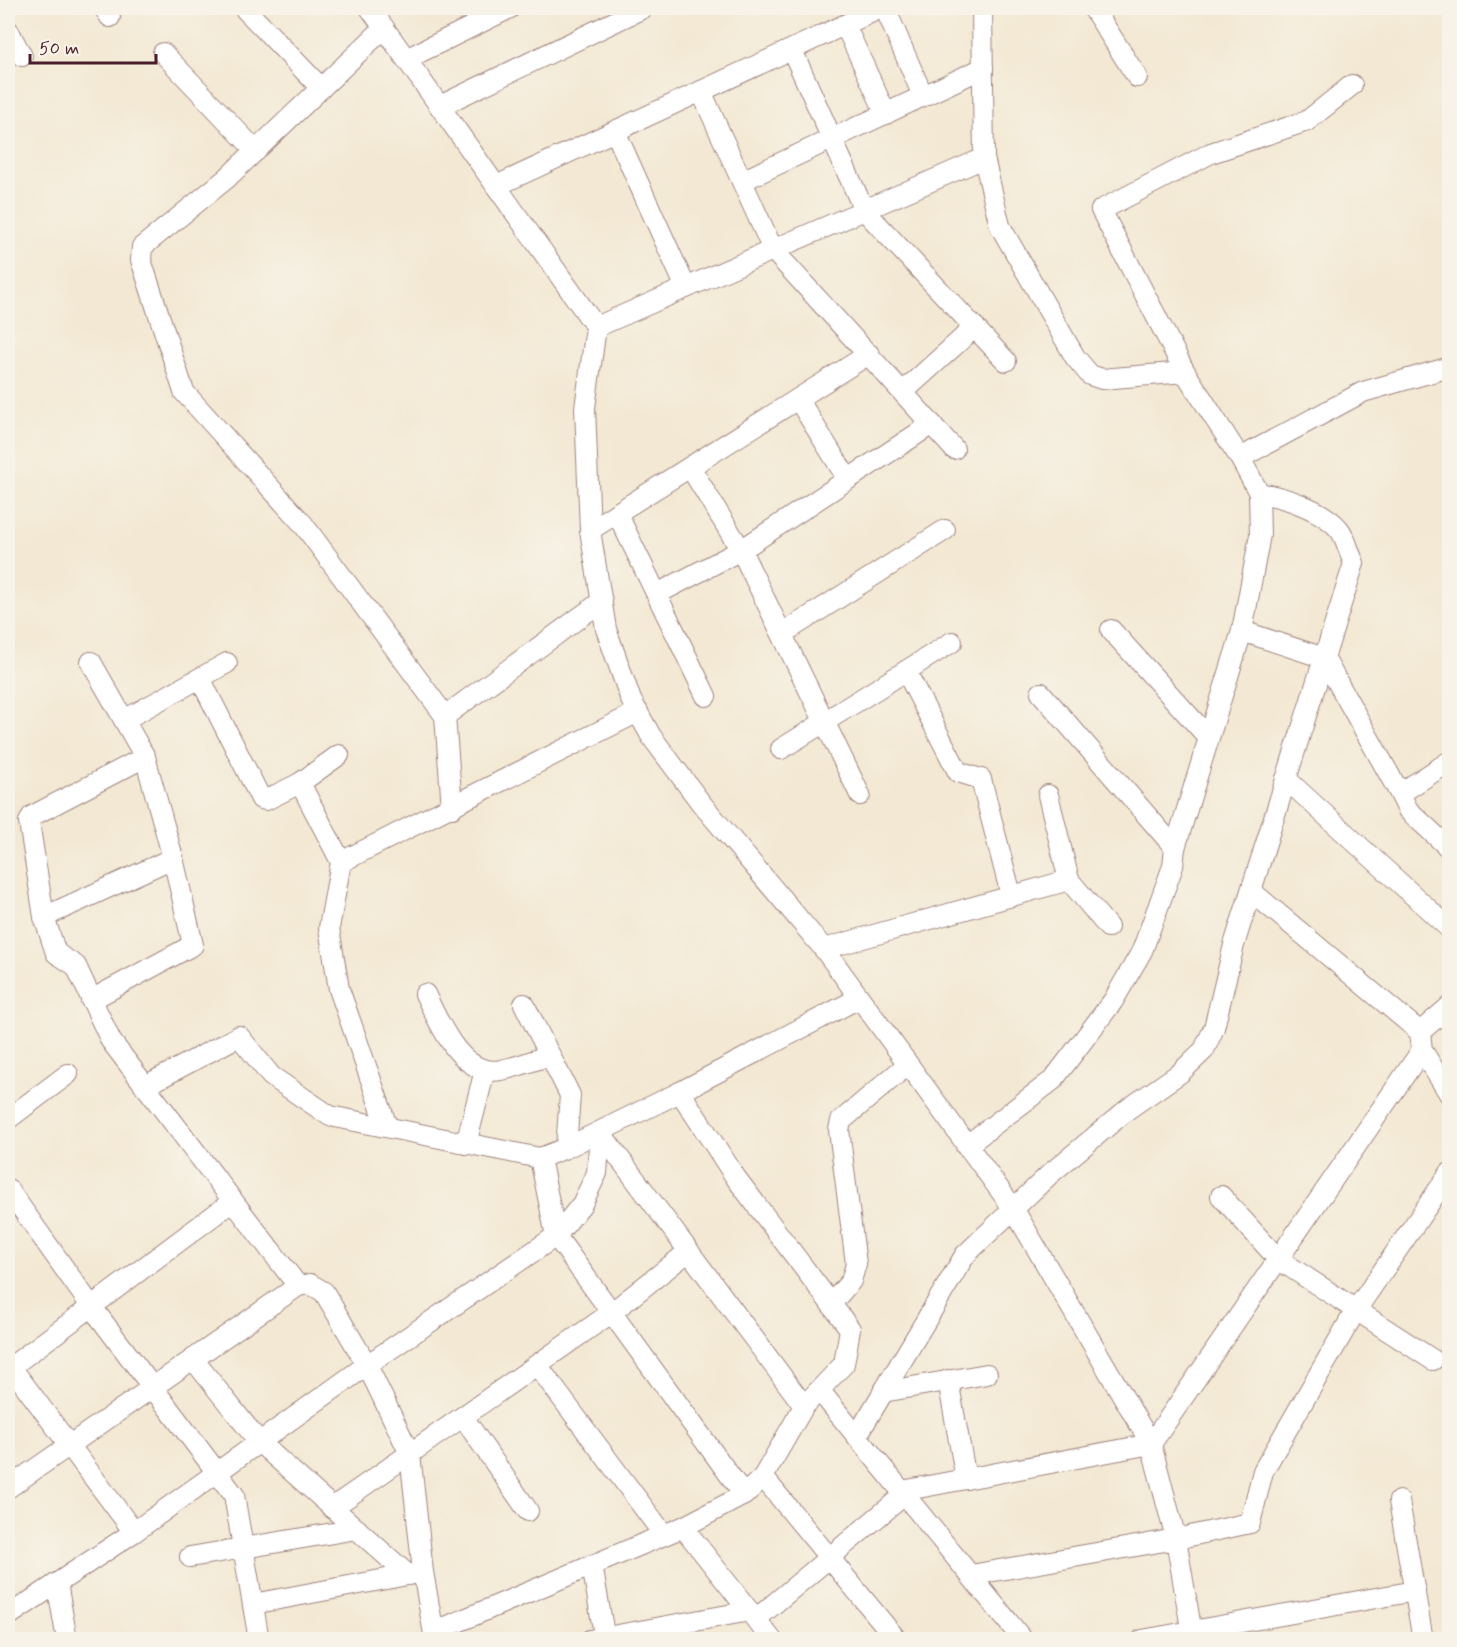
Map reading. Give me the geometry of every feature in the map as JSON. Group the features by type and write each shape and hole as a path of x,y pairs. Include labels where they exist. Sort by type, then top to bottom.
{"street":[{"path":"244,8 321,88"},
{"path":"370,8 596,327 585,408 590,530 606,629 638,712 651,736 701,802 824,949 1013,1208 1151,1444 1176,1539 1193,1635"},
{"path":"406,59 510,8"},
{"path":"440,106 643,8"},
{"path":"496,186 883,8 923,96"},
{"path":"982,8 984,158 1000,226 1075,357 1090,375 1102,379 1185,372"},
{"path":"1093,8 1137,77"},
{"path":"845,25 886,114"},
{"path":"384,27 226,179 142,247 141,260 184,392 303,524 445,716 452,808"},
{"path":"8,30 22,56"},
{"path":"792,50 864,210 1006,361"},
{"path":"163,53 256,151"},
{"path":"742,181 983,68"},
{"path":"966,1146 1053,1080 1113,1001 1142,951 1173,866 1176,848 1208,737 1242,631 1260,535 1259,494 1240,458 1185,372 1101,210 1211,153 1307,121 1352,85"},
{"path":"701,91 773,250 954,449"},
{"path":"615,131 686,288"},
{"path":"596,327 984,158"},
{"path":"903,392 975,327"},
{"path":"590,530 869,354"},
{"path":"1240,458 1363,392 1449,367"},
{"path":"798,399 847,478"},
{"path":"657,594 741,550 932,424"},
{"path":"690,467 741,550 860,795"},
{"path":"857,1436 965,1255 1013,1208 1128,1109 1180,1073 1204,1050 1214,1029 1234,945 1354,563 1339,529 1312,510 1282,497 1259,494"},
{"path":"617,513 706,696"},
{"path":"782,634 945,530"},
{"path":"445,716 602,601"},
{"path":"1111,630 1208,737"},
{"path":"1242,631 1324,658 1408,810 1449,849"},
{"path":"781,749 952,642"},
{"path":"91,662 145,757 173,858 193,945 91,1000"},
{"path":"124,720 227,663"},
{"path":"906,671 958,772 981,779 1011,896"},
{"path":"200,678 261,799 266,800 300,783 339,755"},
{"path":"1041,693 1176,848"},
{"path":"341,862 452,808 638,712"},
{"path":"145,757 32,816 29,822 44,917 57,953 76,966 111,1041 298,1286"},
{"path":"1398,790 1407,789 1449,761"},
{"path":"1286,779 1449,929"},
{"path":"300,783 341,862 329,928 338,979 387,1126"},
{"path":"1048,795 1069,880 1108,927"},
{"path":"44,917 173,858"},
{"path":"824,949 1069,880"},
{"path":"1251,891 1421,1041 1449,1095"},
{"path":"425,994 444,1031 461,1056 484,1070 500,1071 550,1055"},
{"path":"145,1086 239,1036 271,1076 330,1116 540,1158 600,1132 680,1092 859,998"},
{"path":"524,1004 570,1095 566,1148"},
{"path":"592,1565 600,1639 753,1615 829,1558 903,1493 1151,1444 1278,1259 1421,1041 1449,1006"},
{"path":"831,1304 851,1281 856,1264 839,1130 841,1121 907,1065"},
{"path":"466,1144 484,1070"},
{"path":"8,1119 68,1074"},
{"path":"10,1481 69,1445 298,1286 310,1284 324,1292 367,1365 410,1454 416,1573 435,1636 592,1565 683,1527 744,1494 763,1477 804,1406 844,1364 850,1329 736,1178 680,1092"},
{"path":"8,1616 134,1532 367,1365 556,1236 582,1204 597,1173 600,1132"},
{"path":"600,1132 804,1406"},
{"path":"540,1158 556,1236 744,1494"},
{"path":"971,1575 1176,1539 1250,1523 1263,1472 1356,1310 1449,1173"},
{"path":"8,1189 91,1306 234,1495 259,1640"},
{"path":"1221,1196 1278,1259 1433,1360"},
{"path":"134,1532 8,1366 233,1201"},
{"path":"333,1508 611,1312 689,1251"},
{"path":"193,1359 259,1442 357,1529 416,1573"},
{"path":"537,1365 664,1535"},
{"path":"883,1392 987,1374"},
{"path":"948,1380 966,1479"},
{"path":"820,1391 1023,1640"},
{"path":"463,1417 528,1511"},
{"path":"763,1477 897,1640"},
{"path":"1399,1501 1423,1640"},
{"path":"683,1527 772,1640"},
{"path":"190,1557 357,1529"},
{"path":"253,1604 416,1573"},
{"path":"57,1583 67,1640"},
{"path":"1142,1640 1193,1635 1415,1591"}]}
